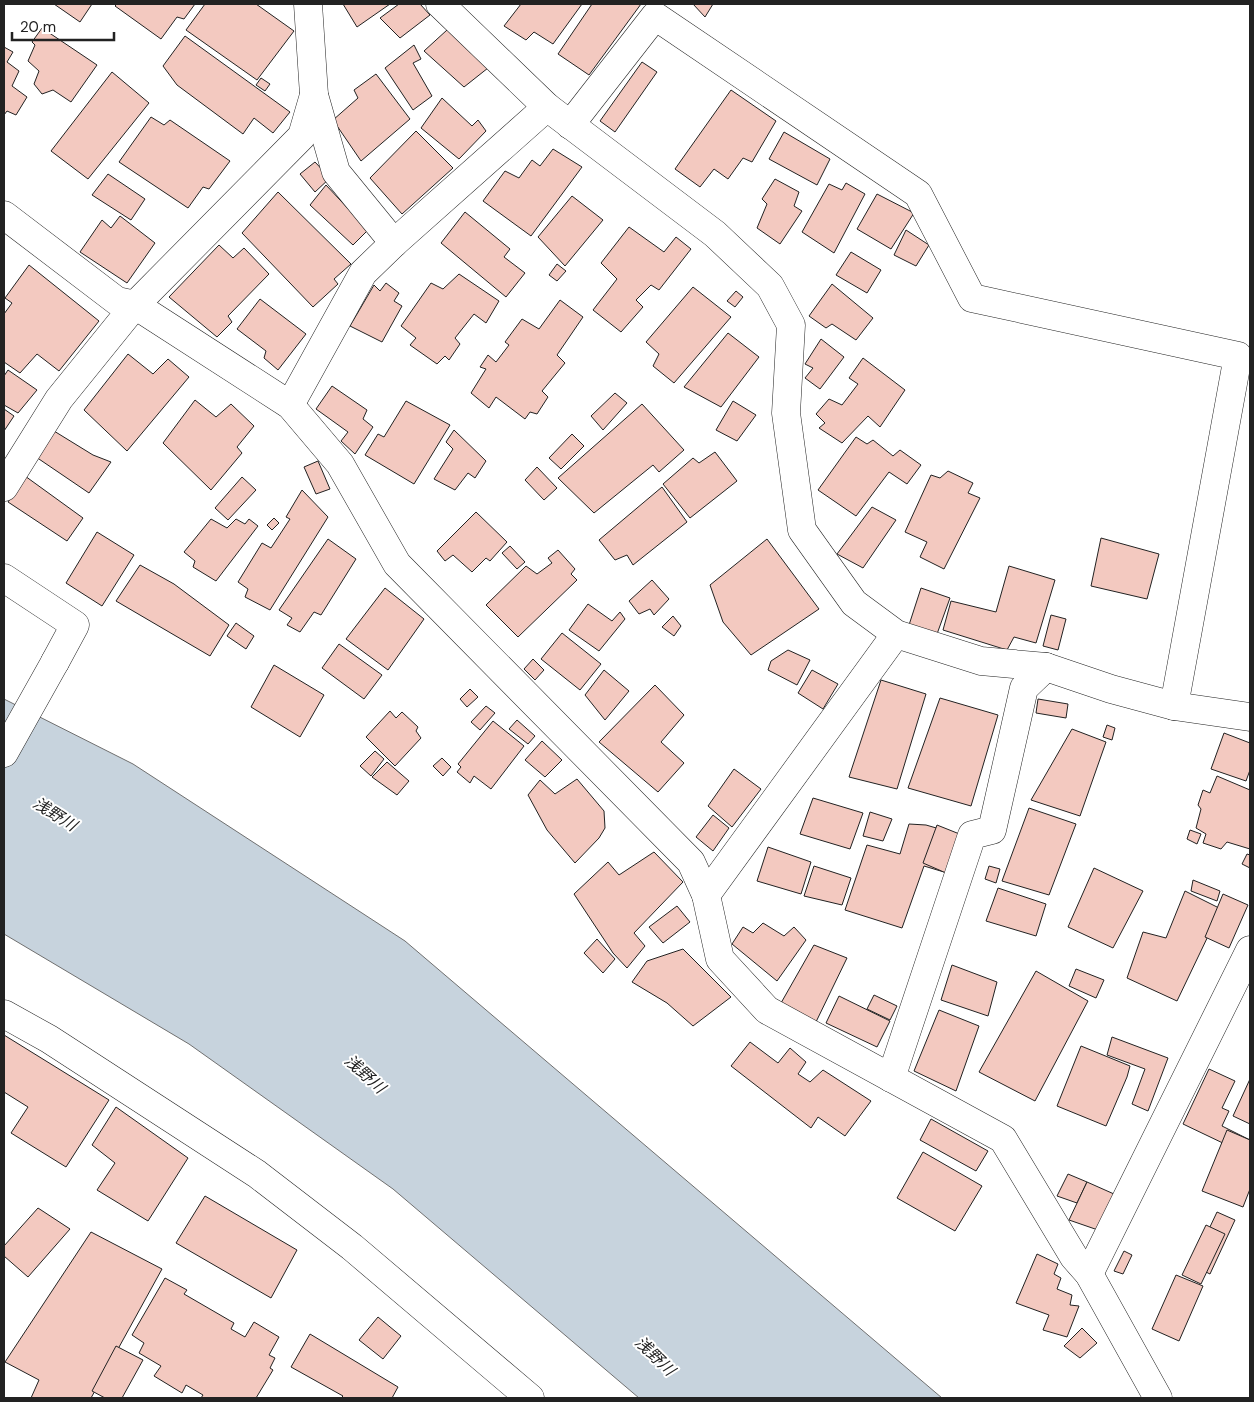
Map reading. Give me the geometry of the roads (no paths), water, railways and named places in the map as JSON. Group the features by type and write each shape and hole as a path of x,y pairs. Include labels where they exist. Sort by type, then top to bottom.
{"street":[{"path":"308,4 314,96 336,172 394,243"},
{"path":"440,4 547,108 715,234 770,286 791,325 786,413 802,530 854,603 896,634 981,661 1046,667 1111,689 1174,706 1250,717"},
{"path":"570,125 655,16 918,194 972,298 1238,356 1174,706"},
{"path":"4,486 59,399 135,305 302,136 314,96"},
{"path":"290,405 363,273 394,243 547,108"},
{"path":"4,215 117,301 135,305 290,405 340,464 397,564 691,862 706,895 720,959 767,1010 1003,1139 1074,1257 1089,1274 1158,1398"},
{"path":"4,578 76,625 4,753"},
{"path":"706,895 896,634"},
{"path":"891,1078 972,835 992,830 1024,688 1046,667"},
{"path":"1089,1274 1250,950"},
{"path":"4,1014 49,1039 257,1174 352,1247 530,1398"}],"water":[{"name":"浅野川","path":"4,699 133,764 405,941 942,1398 639,1398 393,1189 189,1044 4,934"}]}
